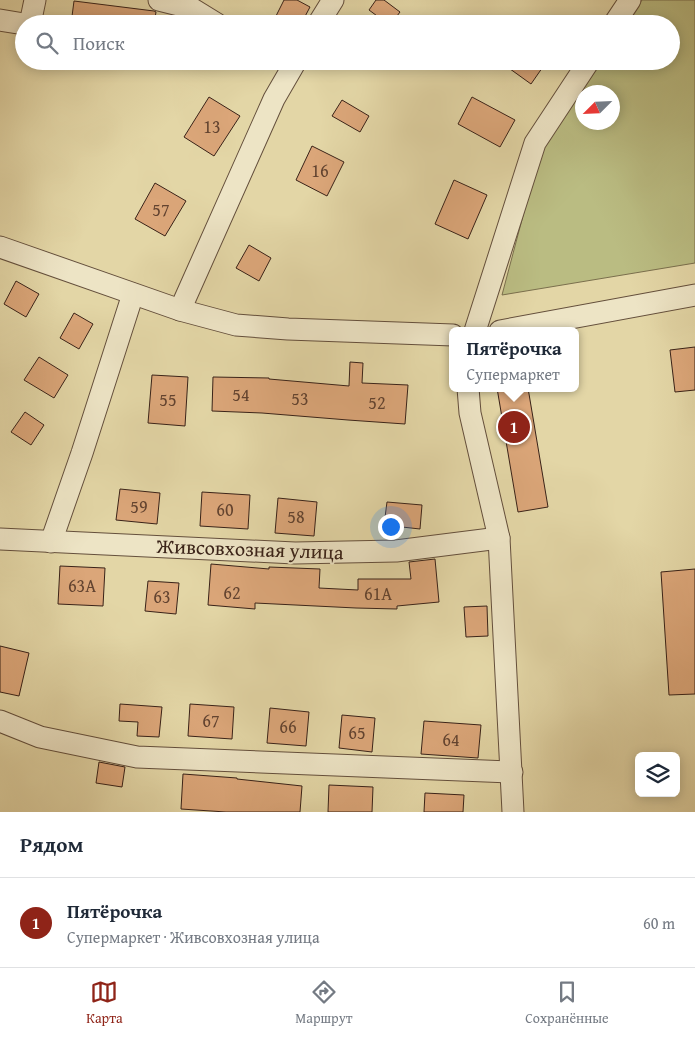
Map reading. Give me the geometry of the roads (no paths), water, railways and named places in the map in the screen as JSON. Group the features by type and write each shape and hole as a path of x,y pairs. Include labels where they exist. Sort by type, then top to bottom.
{"street":[{"path":"32,15 35,0"},
{"path":"159,0 192,8 203,15"},
{"path":"324,15 333,0"},
{"path":"620,15 630,0"},
{"path":"0,20 15,22"},
{"path":"180,310 286,70"},
{"path":"476,327 535,143 584,70"},
{"path":"0,247 180,310 236,325 288,329 449,335"},
{"path":"50,542 82,453 133,294"},
{"path":"522,327 695,295"},
{"path":"468,392 470,413 499,538 513,812"},
{"name":"Живсовхозная улица","path":"0,540 295,553 396,551 499,538"},
{"path":"0,721 40,737 137,757 512,772"}],"place":[{"name":"Пятёрочка","path":"514,427"}]}
